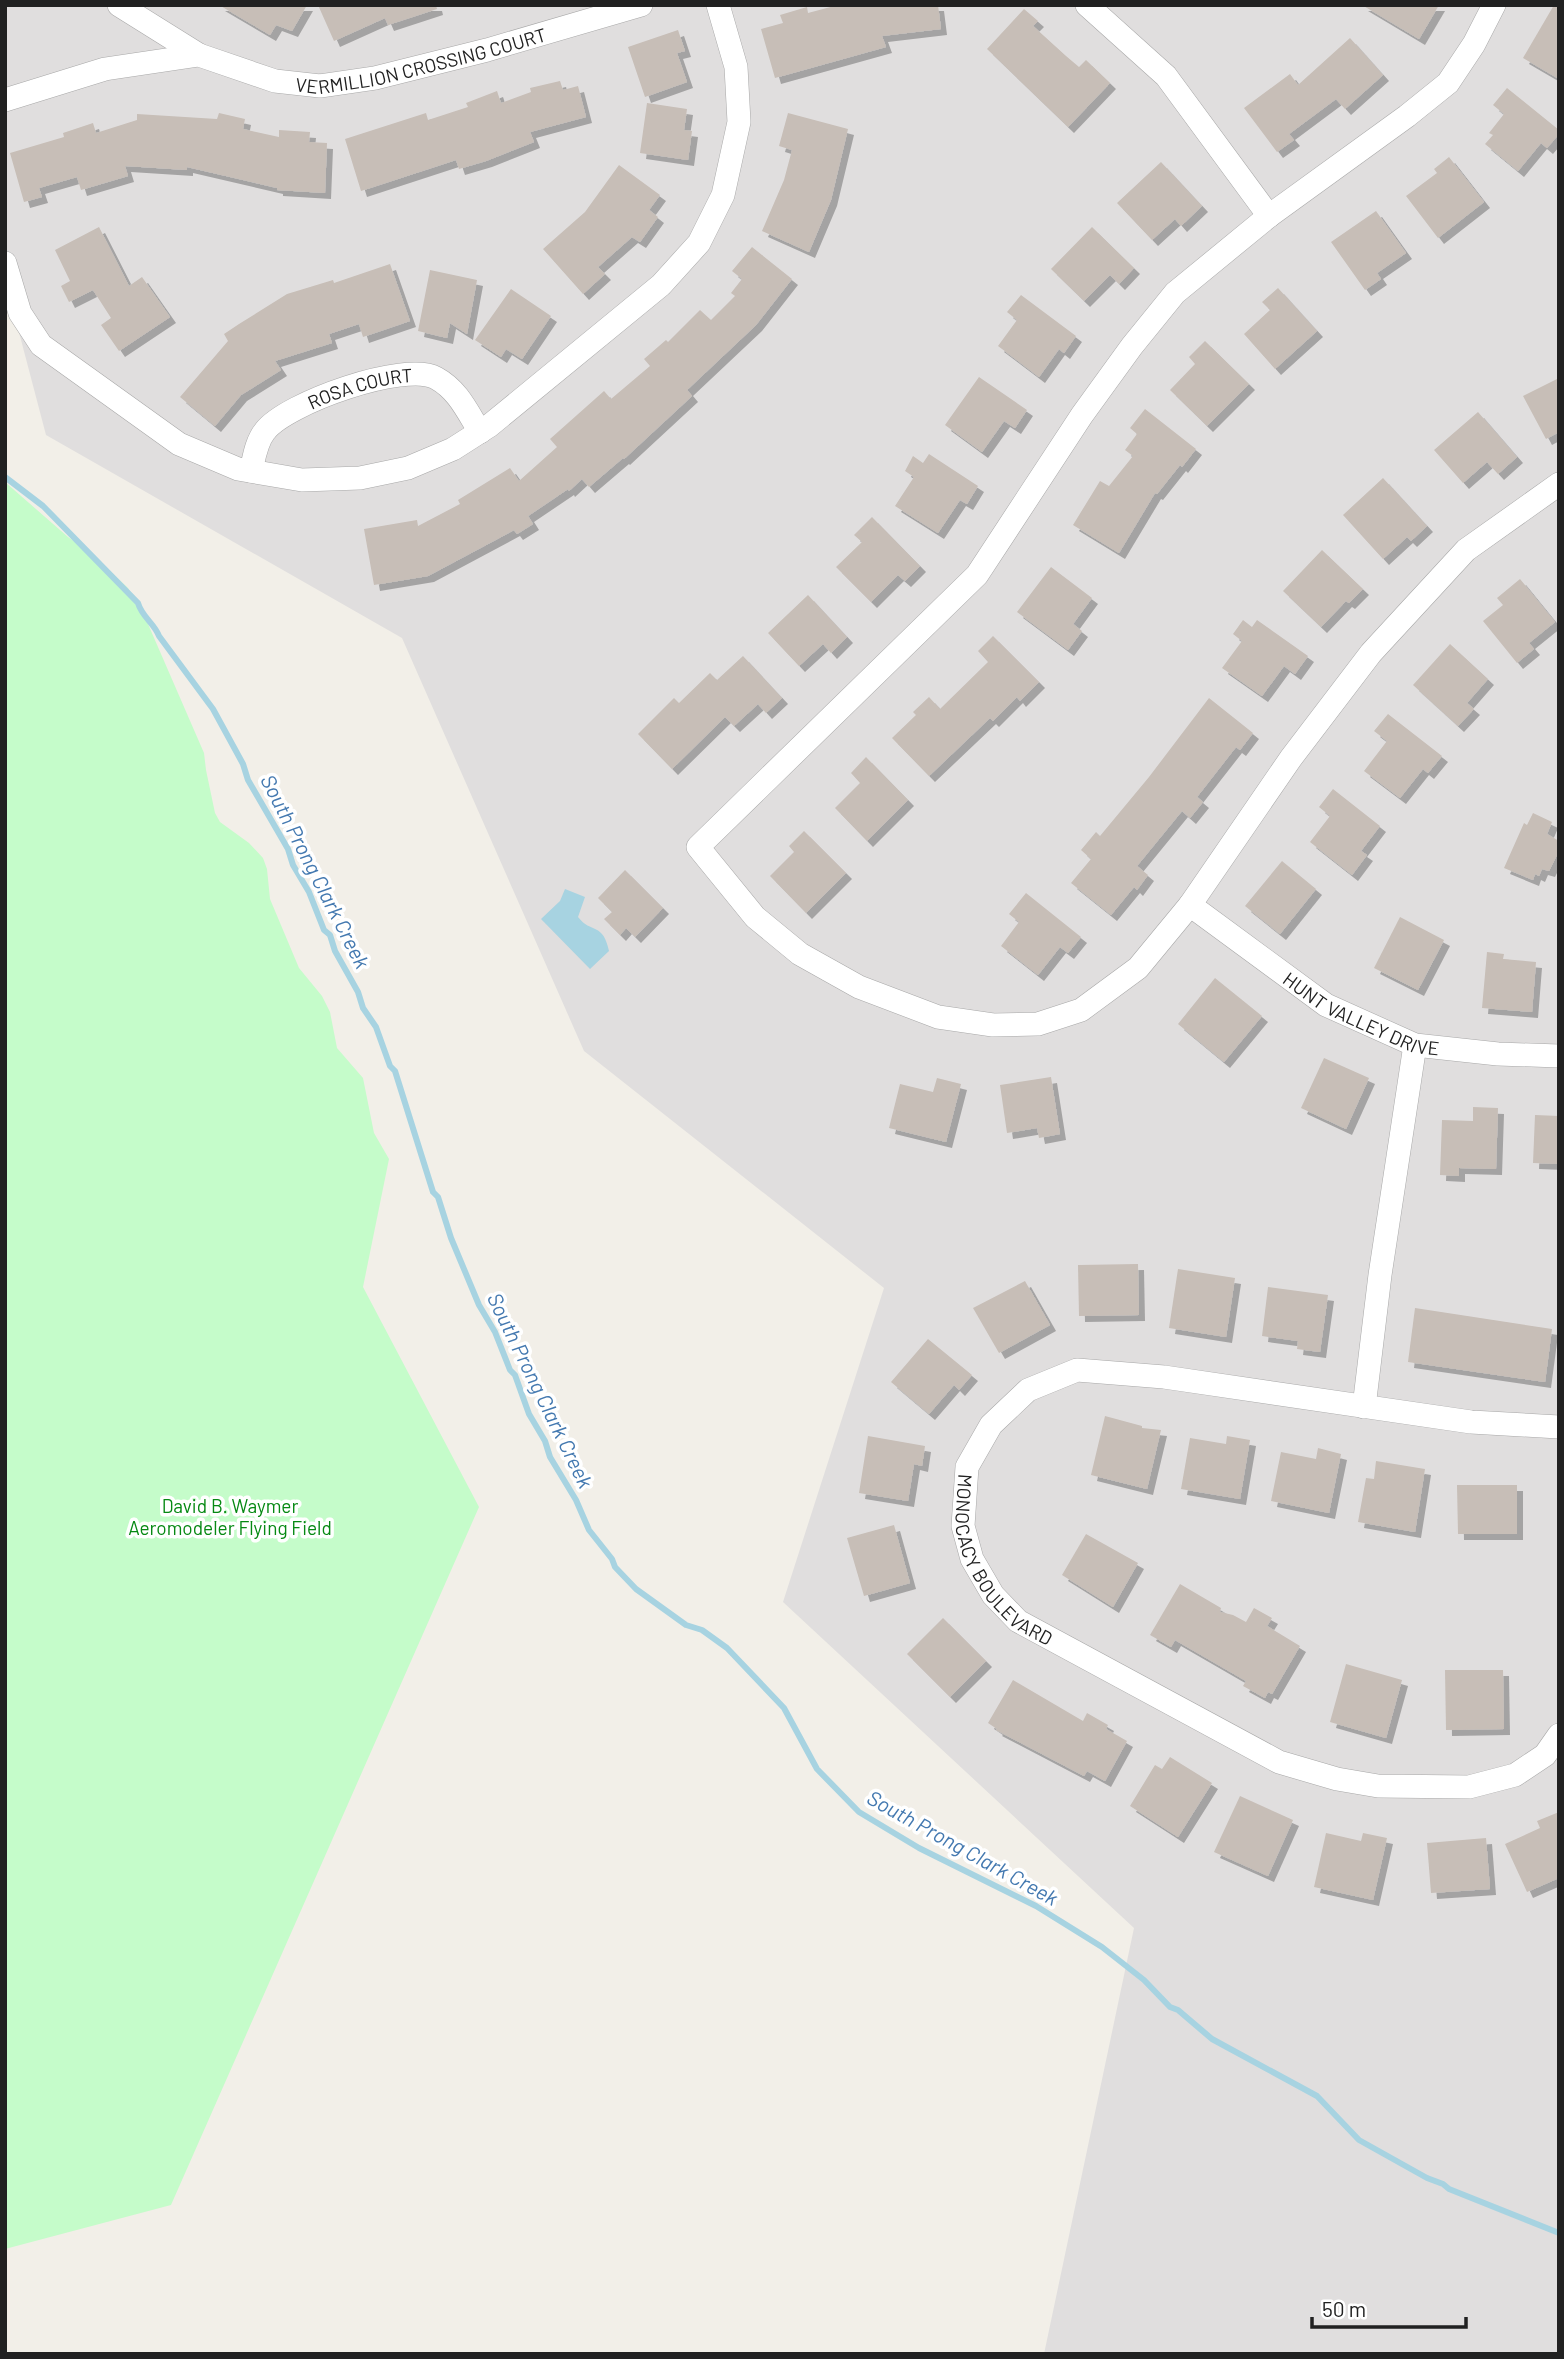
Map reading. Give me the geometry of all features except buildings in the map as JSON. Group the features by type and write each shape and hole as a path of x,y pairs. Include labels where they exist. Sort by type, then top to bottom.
{"street":[{"name":"VERMILLION CROSSING COURT","path":"119,5 199,55 275,81 320,86 375,78 475,53 641,5"},
{"path":"5,263 20,313 41,345 179,444 238,470 302,480 360,478 408,468 453,449 480,432 661,285 699,243 723,195 739,122 736,67 718,5"},
{"path":"1087,5 1166,76 1269,216"},
{"path":"1494,5 1474,44 1448,83 1408,116 1269,216 1175,293 1132,346 1075,426 977,575 698,846 755,916 800,954 859,987 937,1017 993,1025 1038,1024 1081,1010 1138,968 1190,905 1291,758 1371,653 1466,550 1559,484"},
{"name":"VERMILLION CROSSING COURT","path":"5,100 105,69 199,55"},
{"name":"ROSA COURT","path":"251,471 257,445 272,424 313,400 385,377 410,374 433,376 456,392 480,432"},
{"name":"HUNT VALLEY DRIVE","path":"1190,905 1326,1005 1415,1045 1498,1054 1559,1056"},
{"path":"1364,1408 1380,1275 1415,1045"},
{"name":"MONOCACY BOULEVARD","path":"1559,1427 1471,1422 1164,1377 1077,1370 1028,1390 991,1425 967,1467 963,1526 972,1559 993,1595 1018,1621 1279,1762 1337,1779 1378,1786 1469,1787 1515,1775 1545,1755 1559,1735"}],"shaded area":[{"path":"5,5 1559,5 1559,2354 1044,2354 1134,1928 783,1602 884,1288 584,1051 402,638 46,435 5,279"}],"green space":[{"name":"David B. Waymer Aeromodeler Flying Field","path":"5,482 68,537 91,553 128,588 148,624 204,753 215,813 220,822 249,843 263,858 270,899 299,968 322,996 330,1012 337,1048 363,1078 374,1133 389,1159 363,1287 479,1507 171,2205 5,2249"}],"water":[{"path":"565,889 585,897 578,917 600,932 609,951 590,969 541,919 560,901"}],"waterway":[{"name":"South Prong Clark Creek","path":"5,477 43,506 138,603 213,709 243,764 248,780 288,849 293,865 358,992 363,1008 376,1027 390,1066 395,1071 433,1192 438,1197 451,1238 479,1305 495,1332 510,1370 515,1375 529,1414 545,1441 550,1457 576,1500 589,1530 612,1559 615,1567 636,1589 686,1625 702,1630 727,1648 784,1708 817,1769 859,1812 919,1848 1036,1906 1102,1947 1144,1980 1170,2007 1178,2010 1212,2039 1317,2096 1359,2140 1449,2189 1559,2233"}]}
